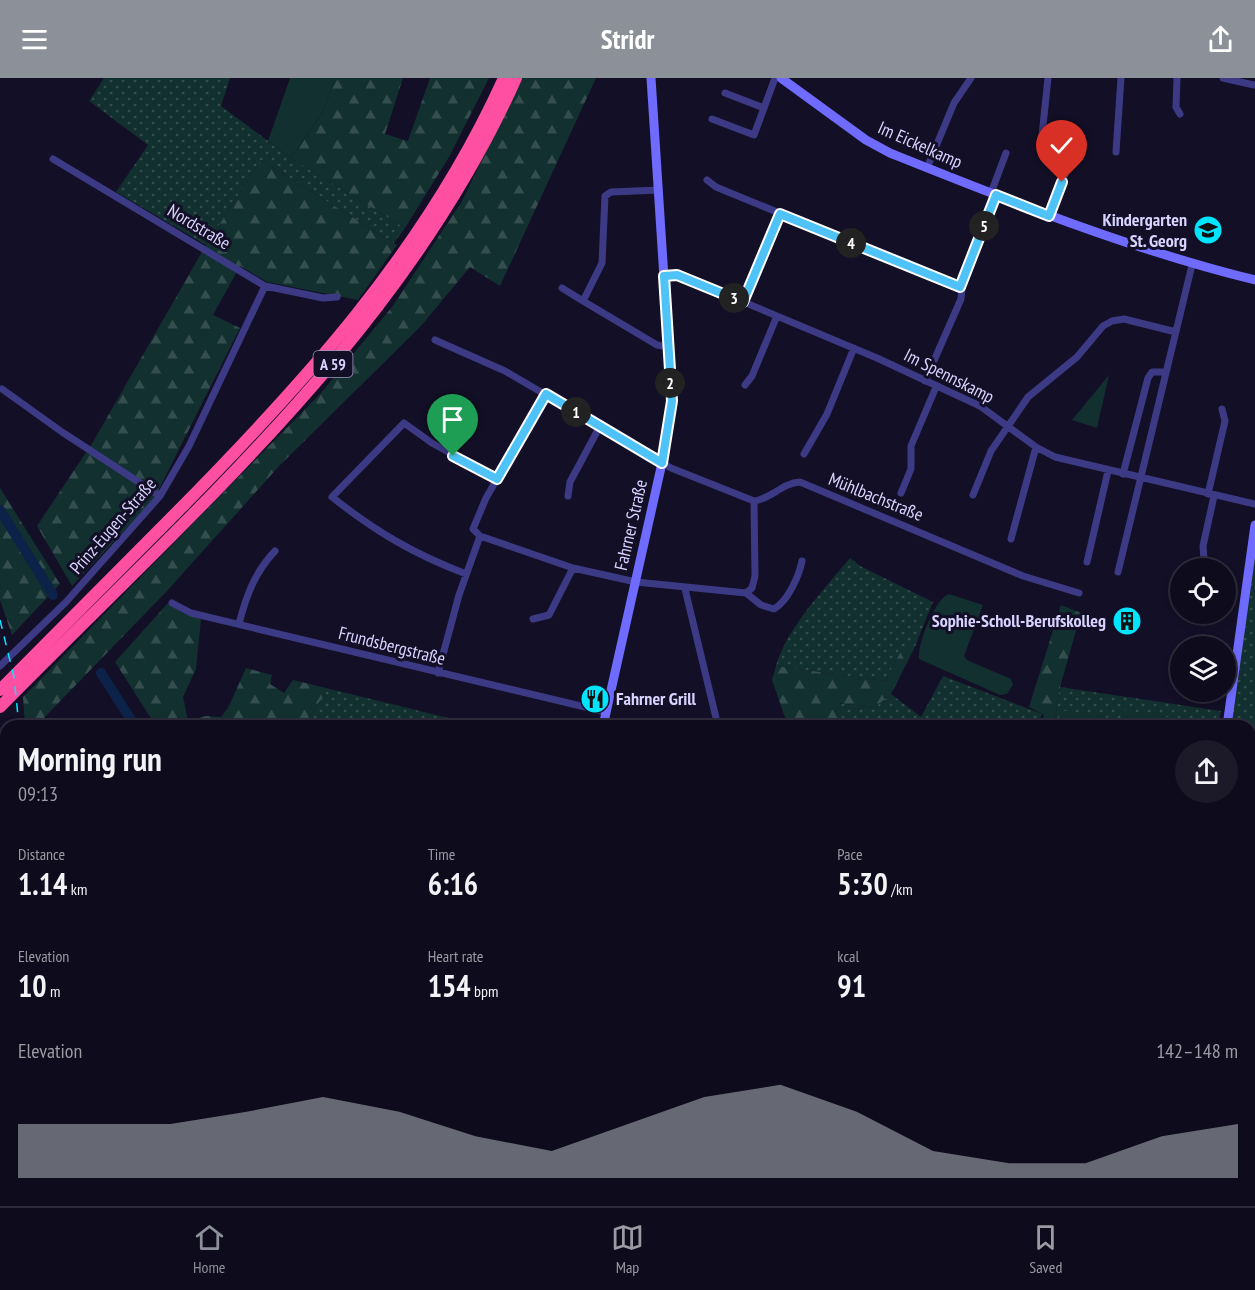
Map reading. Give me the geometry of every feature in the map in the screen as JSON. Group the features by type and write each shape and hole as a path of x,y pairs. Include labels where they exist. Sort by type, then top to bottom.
{"highway":[{"name":"A 59","path":"0,690 232,457 325,356 381,285 419,230 474,137 504,78"},
{"name":"A 59","path":"0,706 239,465 334,362 397,282 429,236 484,143 516,78"}],"street":[{"name":"Fahrner Straße","path":"604,720 662,463 672,401 651,78"},
{"path":"712,119 754,135 775,78"},
{"name":"Im Eickelkamp","path":"781,78 878,147 927,168 1049,216 1192,265 1255,280"},
{"path":"927,168 954,103 971,78"},
{"path":"1041,145 1047,78"},
{"path":"1116,152 1121,78"},
{"path":"1177,78 1176,107 1180,114"},
{"path":"1222,78 1254,85"},
{"path":"725,93 764,108"},
{"path":"925,381 961,298 960,287 994,194 1006,153"},
{"name":"Nordstraße","path":"53,159 265,286 323,298 337,297"},
{"path":"1049,216 1066,172"},
{"path":"707,180 716,187 960,287"},
{"path":"583,301 602,263 605,196 611,192 659,190"},
{"path":"743,302 780,214"},
{"path":"1118,572 1192,265"},
{"name":"Im Spennskamp","path":"664,276 677,275 743,302 854,348 980,406 1036,447 1055,457 1255,504"},
{"name":"Prinz-Eugen-Straße","path":"1,661 66,602 160,496 189,446 265,286"},
{"path":"562,288 657,345 668,348"},
{"path":"745,385 777,316"},
{"path":"973,495 991,451 1028,397 1077,357 1103,326 1112,321 1124,319 1176,332"},
{"path":"435,340 505,371 662,463 754,501 755,576 752,588 746,593"},
{"path":"804,454 827,414 854,348"},
{"path":"1123,474 1148,378 1152,372 1166,372"},
{"path":"901,493 913,461 911,446 936,387"},
{"path":"2,389 62,432 160,496"},
{"path":"546,394 497,479 473,529 480,536 573,568 636,582 685,589 746,593 768,608 779,606 796,581 802,561"},
{"path":"1204,558 1203,546 1225,421 1222,409"},
{"path":"466,574 414,553 366,525 332,497 404,423 432,443 497,479"},
{"path":"568,496 570,482 600,426"},
{"path":"1011,539 1036,447"},
{"path":"1087,561 1108,471"},
{"name":"Mühlbachstraße","path":"754,501 788,484 800,482 1023,576 1079,593"},
{"path":"1228,720 1255,525"},
{"path":"438,673 466,574 480,536"},
{"path":"239,624 247,594 262,564 275,551"},
{"path":"533,619 549,615 573,568"},
{"path":"685,589 717,720"},
{"name":"Frundsbergstraße","path":"172,603 191,613 606,712"}],"green space":[{"path":"104,78 230,78 221,106 291,158 405,228 394,243 261,160 206,245 116,192 148,145 89,101"},
{"path":"290,78 335,78 324,110 291,158 268,141"},
{"path":"335,78 403,78 385,134 408,141 430,78 489,78 449,157 405,228 291,158 324,110"},
{"path":"522,78 596,78 500,286 470,267 421,326 280,465 167,591 42,720 25,720 23,697 320,394 392,307 462,201"},
{"path":"261,160 397,245 358,300 267,282 240,266 213,315 240,328 154,499 72,586 37,526 93,442 206,245"},
{"path":"1109,375 1097,428 1072,420"},
{"path":"0,488 60,584 12,635 0,600"},
{"path":"1255,549 1255,720 1230,720 1233,702 1236,702 1236,678"},
{"path":"850,558 860,566 933,602 914,649 902,649 885,681 776,666 797,623"},
{"path":"949,594 983,605 964,656 967,660 1011,679 1013,685 1007,694 1000,695 919,659 928,623 938,604"},
{"path":"168,603 183,613 201,619 196,669 183,697 188,720 152,720 115,662"},
{"path":"1061,605 1081,613 1060,687 1055,720 1042,720 1044,715 1029,707"},
{"path":"902,649 914,649 891,694 874,708 838,703 839,720 786,720 772,680 776,666 885,681"},
{"path":"246,668 272,675 270,684 284,693 293,680 326,688 324,695 307,720 192,720 206,716 221,717 228,708"},
{"path":"943,676 1042,714 1040,720 839,720 837,703 874,708 891,694 921,717"},
{"path":"1060,687 1221,711 1219,720 1055,720"},
{"path":"326,688 457,720 307,720 324,695"},
{"path":"1060,710 1116,719 1116,720 1059,720"},
{"path":"1123,710 1187,720 1121,720"}],"waterway":[{"path":"0,510 53,595"},
{"path":"101,673 131,720"}],"railway":[{"path":"0,620 14,677 18,720"}],"place":[{"name":"Kindergarten St. Georg","path":"1208,230"},
{"name":"Sophie-Scholl-Berufskolleg","path":"1127,621"},
{"name":"Fahrner Grill","path":"595,699"}],"route":[{"path":"453,456 497,479 546,394 662,463 672,401 664,276 677,275 743,302 780,214 960,287 996,195 1049,216 1062,182"}]}
